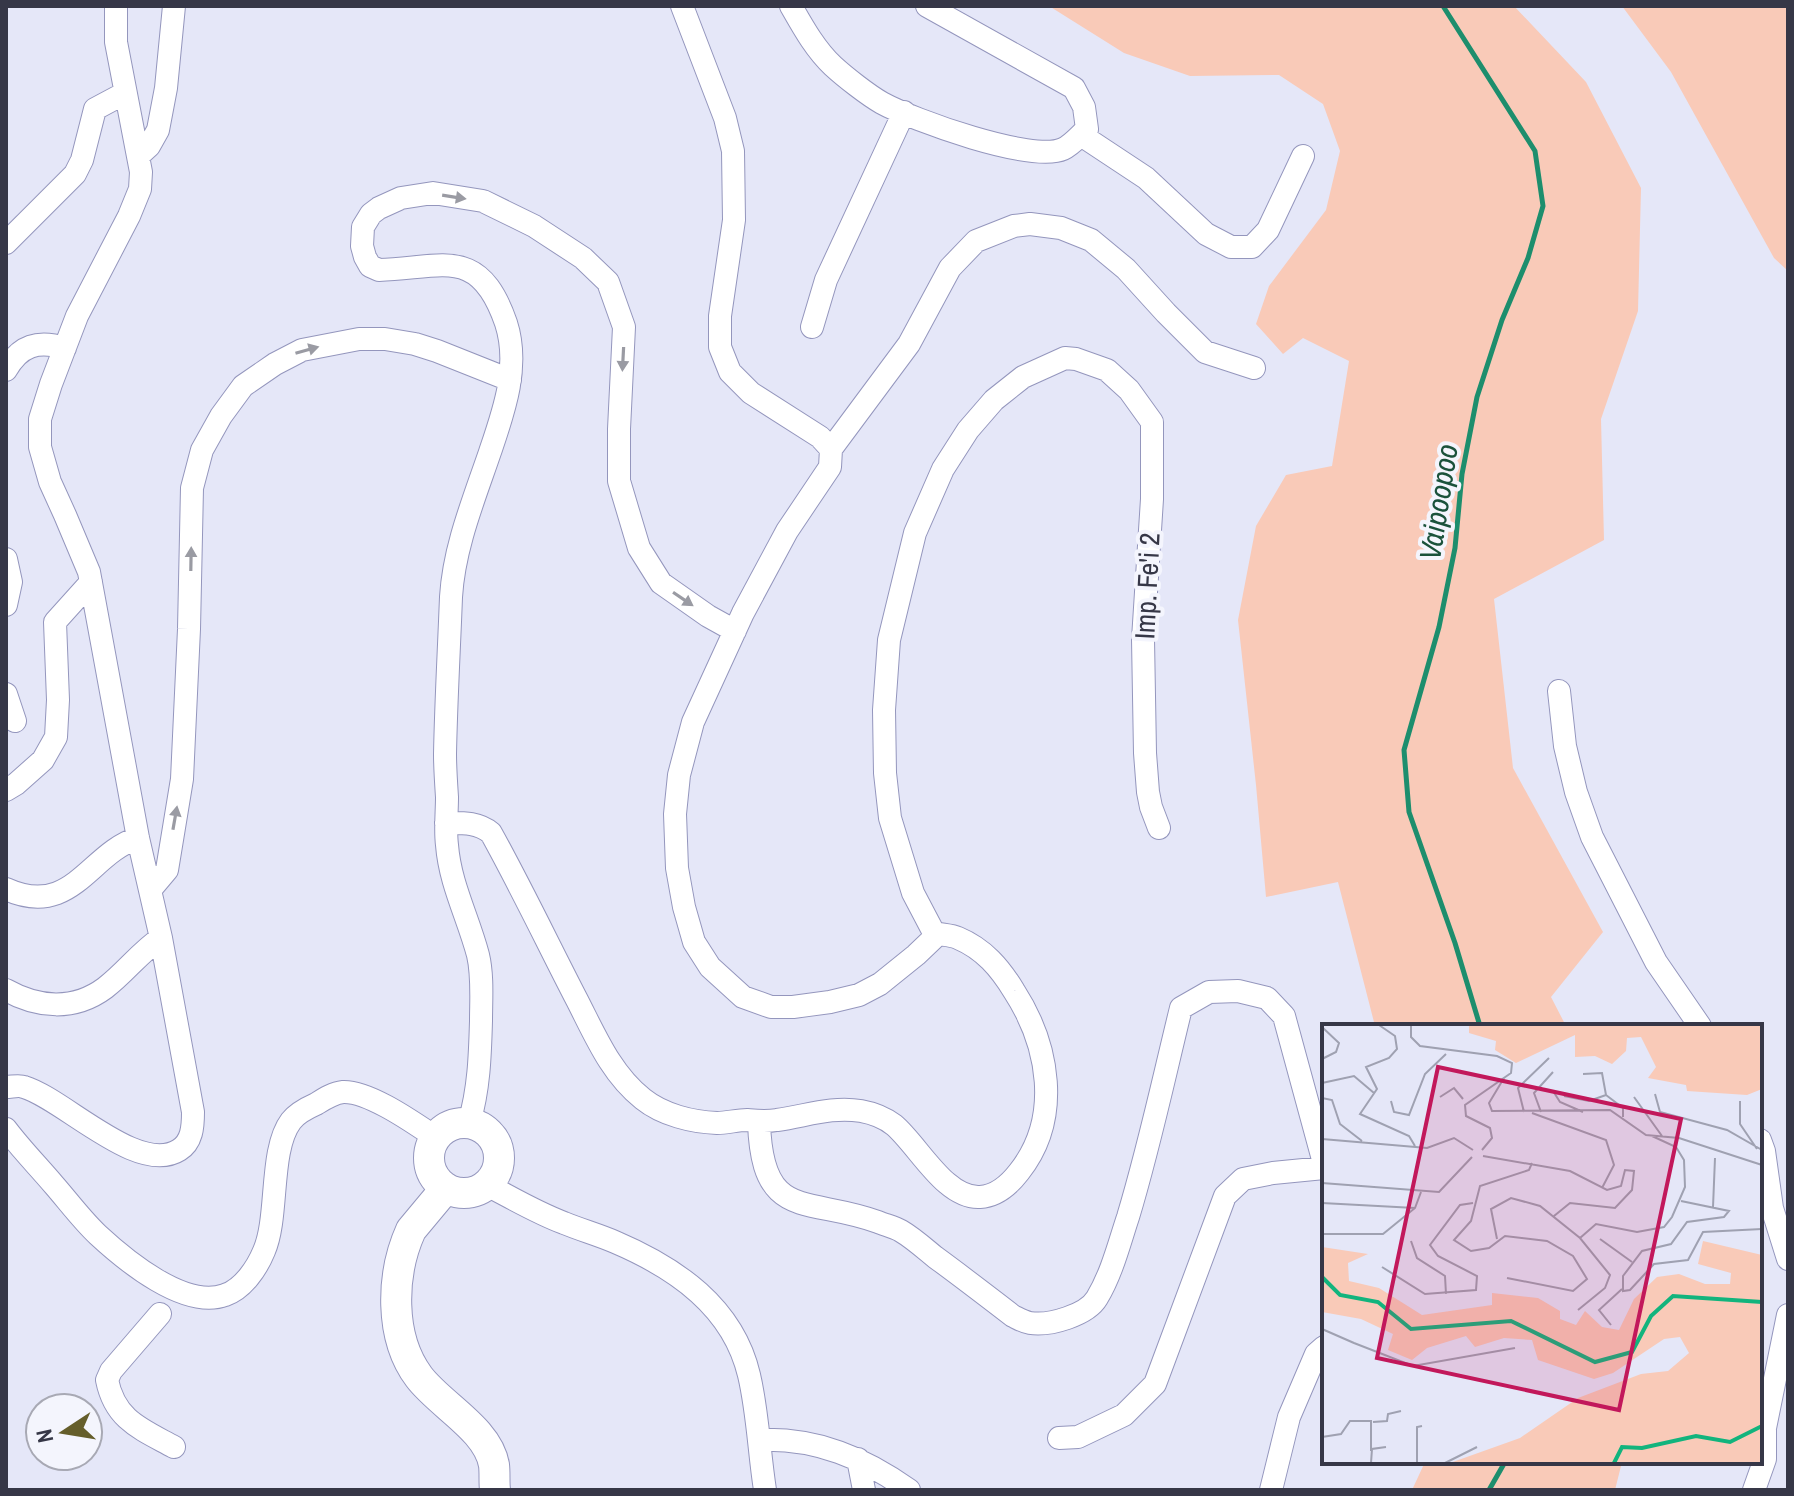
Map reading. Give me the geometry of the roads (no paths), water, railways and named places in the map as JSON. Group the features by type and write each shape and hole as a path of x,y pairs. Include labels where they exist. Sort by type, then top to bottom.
{"main road":[{"path":"469,1123 486,1129 497,1144 499,1161 487,1185 480,1190 462,1193 446,1188 437,1180 431,1170 430,1148 435,1137 450,1125 469,1123"},
{"path":"446,1188 409,1236 399,1275 396,1313 400,1336 419,1377 475,1432 487,1449 494,1463 495,1490"}],"street":[{"path":"6,1087 22,1086 125,1147 146,1155 167,1155 184,1146 191,1133 193,1112 91,582 50,482 40,447 40,419 65,348 88,292 140,189 141,172 116,42 116,6"},
{"path":"138,156 149,146 158,130 166,88 174,6"},
{"path":"682,6 725,118 733,151 734,220 720,316 720,347 730,372 751,393 820,437 831,449"},
{"path":"791,6 808,37 832,65 881,102 904,112 1003,147 1041,153 1063,149 1087,129 1084,107 1074,88 927,6"},
{"path":"6,243 79,168 95,109 125,93"},
{"path":"812,327 826,280 904,112"},
{"path":"1081,135 1146,178 1206,234 1231,247 1252,247 1268,230 1303,156"},
{"path":"469,1123 479,1076 481,993 479,963 453,881 447,843 445,757 451,593 461,539 506,405 511,351 507,326 496,298 472,271 443,264 379,270 370,266 362,246 363,227 371,214 401,198 433,193 483,201 534,226 583,258 608,282 624,327 619,481 639,548 661,583 735,631"},
{"path":"446,823 473,824 491,833 615,1070 641,1098 660,1111 689,1120 718,1123 759,1122 836,1109 866,1112 893,1125 959,1192 973,1197 994,1193 1012,1181 1026,1164 1043,1124 1046,1071 1025,1008 996,963 958,938 938,934 916,955 859,995 793,1007 771,1007 743,997 705,961 694,942 684,907 677,868 675,814 679,775 693,722 735,631 787,531 830,467 831,449 909,344 950,268 976,241 1014,226 1030,224 1061,228 1091,240 1126,269 1205,352 1254,368"},
{"path":"151,889 167,870 182,779 192,488 202,450 221,416 243,386 275,364 302,350 359,339 415,344 510,380"},
{"path":"6,370 31,345 65,348"},
{"name":"Imp. Fe'i 2","path":"938,934 934,933 913,893 891,826 885,773 884,710 889,640 915,533 943,469 968,430 994,400 1023,377 1065,358 1107,370 1129,390 1152,422 1152,499 1143,653 1148,792 1159,828"},
{"path":"6,559 11,582 6,605"},
{"path":"6,790 43,760 56,737 55,622 91,582"},
{"path":"1559,691 1565,746 1576,792 1592,837 1656,962 1699,1024"},
{"path":"6,694 15,721"},
{"path":"6,889 34,898 60,891 78,882 125,842 138,838"},
{"path":"6,990 27,1001 42,1004 81,1000 108,986 161,938"},
{"path":"759,1122 760,1143 768,1176 787,1197 801,1204 862,1217 899,1230 1013,1316 1034,1323 1064,1319 1096,1300 1114,1261 1137,1186 1181,1008 1209,992 1238,991 1267,998 1284,1016 1322,1158"},
{"path":"6,1129 97,1233 144,1273 190,1295 212,1298 227,1295 246,1279 264,1250 281,1146 288,1125 297,1115 329,1096 350,1093 364,1096 435,1137"},
{"path":"1762,1146 1772,1208 1788,1259"},
{"path":"1059,1438 1078,1437 1124,1415 1155,1384 1225,1196 1243,1179 1322,1165"},
{"path":"487,1185 562,1222 651,1259 675,1273 715,1308 735,1338 749,1374 764,1485"},
{"path":"160,1314 111,1371 107,1380 113,1400 125,1418 174,1447"},
{"path":"1754,1490 1765,1459 1765,1428 1788,1315"},
{"path":"1271,1490 1289,1417 1316,1354 1322,1349"},
{"path":"760,1440 830,1448 858,1459 909,1490"},
{"path":"858,1459 864,1490"}],"waterway":[{"name":"Vaipoopoo","path":"1443,6 1535,151 1543,206 1528,258 1502,320 1477,397 1462,474 1455,548 1439,627 1404,750 1409,812 1479,1024"},
{"name":"Vaipoopoo","path":"1489,1490 1504,1464"}]}
